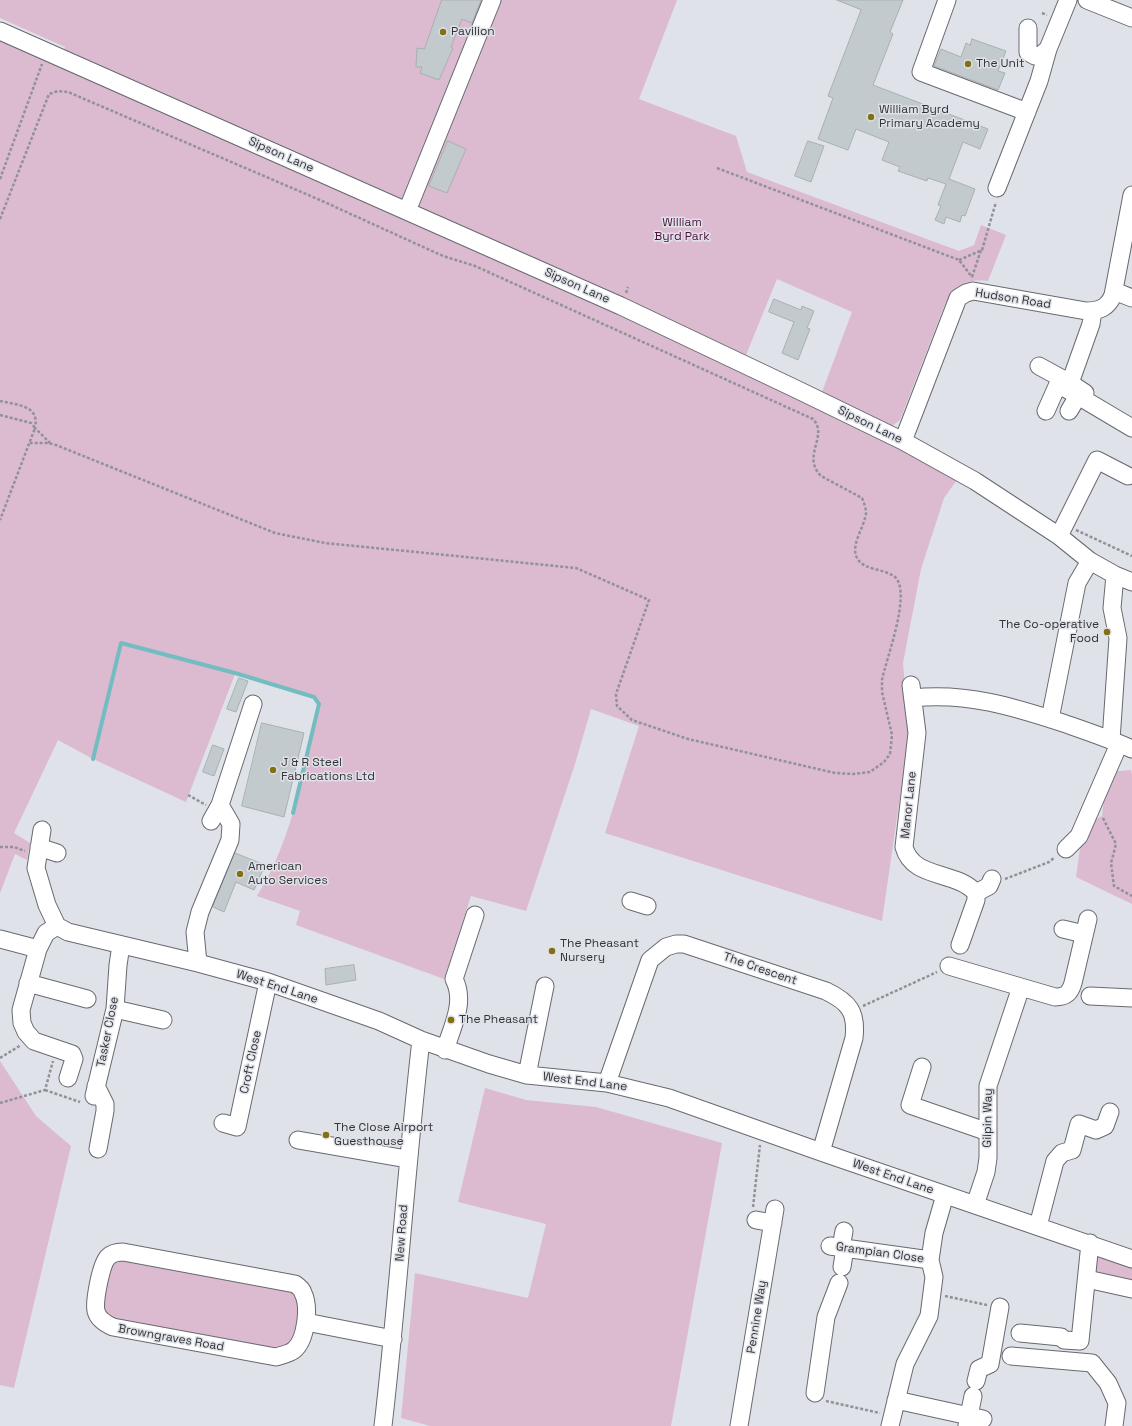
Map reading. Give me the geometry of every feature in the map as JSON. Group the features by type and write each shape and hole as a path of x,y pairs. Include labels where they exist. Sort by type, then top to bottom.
{"street":[{"path":"407,211 492,0"},
{"path":"947,0 921,72 1027,112"},
{"path":"997,188 1039,81 1048,49 1068,0"},
{"path":"1087,0 1119,6 1132,18"},
{"path":"1028,28 1027,46 1029,54 1039,56 1048,49"},
{"name":"Sipson Lane","path":"0,31 621,306 903,441 1062,530 1090,561 1115,575 1132,582"},
{"path":"1070,411 1080,392 1093,311 1099,310 1109,303 1114,292 1132,195"},
{"name":"Hudson Road","path":"903,441 955,302 972,284 1093,311"},
{"path":"1114,292 1132,298"},
{"path":"1039,366 1132,428"},
{"path":"1046,411 1058,384 1080,392"},
{"path":"1062,530 1097,460 1128,476"},
{"path":"1050,719 1077,583 1090,561"},
{"path":"1066,849 1079,836 1121,744 1118,638 1112,608 1115,575"},
{"name":"Manor Lane","path":"976,893 966,884 917,867 907,855 904,847 917,733 912,692 934,696 989,701 1020,708 1121,744"},
{"path":"198,962 195,932 200,912 233,830 231,824 216,812 253,704"},
{"path":"42,830 36,859 37,871 47,905 57,926 46,933 38,949 21,1010 22,1023 31,1038 42,1045 72,1054 74,1059 68,1078"},
{"path":"39,847 57,853"},
{"path":"960,945 976,900 976,893 990,886 992,879"},
{"path":"445,1050 460,998 458,987 454,979 475,915"},
{"name":"West End Lane","path":"57,926 68,932 198,962 268,982 379,1021 445,1050 527,1075 608,1083 669,1098 821,1152 1090,1243 1132,1259"},
{"path":"949,966 1055,997 1067,995 1073,983 1086,927 1063,929"},
{"path":"0,939 38,949"},
{"name":"The Crescent","path":"608,1083 650,960 666,947 676,944 700,948 826,991 837,996 852,1011"},
{"name":"Tasker Close","path":"90,1095 115,1009 121,945"},
{"name":"Croft Close","path":"223,1123 237,1127 268,982"},
{"path":"28,983 87,999"},
{"path":"527,1075 545,986"},
{"name":"Gilpin Way","path":"975,1205 986,1172 988,1158 988,1086 1021,987"},
{"path":"1090,996 1132,998"},
{"path":"115,1009 163,1020"},
{"path":"821,1152 854,1038 855,1028 852,1011"},
{"name":"New Road","path":"383,1426 402,1243 407,1159 421,1040"},
{"path":"922,1067 910,1105 988,1132"},
{"path":"90,1095 105,1104 105,1112 98,1149"},
{"path":"1038,1226 1055,1161 1062,1153 1072,1150 1079,1124 1096,1130 1105,1126 1110,1112"},
{"path":"298,1140 407,1159"},
{"path":"946,1195 934,1233 930,1260 934,1277 929,1316 905,1364 893,1414 973,1420 974,1388 979,1369 990,1364 1000,1309"},
{"name":"Pennine Way","path":"739,1426 774,1216 754,1216"},
{"name":"Grampian Close","path":"818,1397 826,1317 840,1275 840,1243 930,1260"},
{"path":"1020,1334 1061,1337 1064,1340 1080,1341 1090,1243"},
{"name":"Browngraves Road","path":"123,1252 291,1282 303,1291 305,1298 306,1322 299,1345 290,1352 276,1356 113,1327 106,1324 98,1315 96,1299 105,1261 110,1255 123,1252"},
{"path":"1087,1279 1132,1289"},
{"path":"306,1322 393,1339"},
{"path":"1011,1356 1092,1363 1108,1383 1117,1403 1114,1426"}],"path":[{"path":"0,179 46,52"},
{"path":"0,219 49,94 58,91 68,92 320,200 443,256 475,266 813,419 818,425 819,431 812,460 815,470 821,476 862,498 865,507 866,514 856,547 857,558 862,563 873,569 886,571 895,577 900,584 901,603 882,680 882,692 892,735 890,754 884,762 870,772 854,774 835,773 688,739 632,720 617,706 616,694 649,600 576,568 379,549 291,537 274,533 50,444 30,443"},
{"path":"717,168 958,260 972,284"},
{"path":"972,284 995,206 997,188"},
{"path":"958,260 982,250"},
{"path":"0,401 27,408 34,412 37,419 30,443 0,520"},
{"path":"0,415 31,423 50,444"},
{"path":"1062,530 1132,556"},
{"path":"188,795 216,812"},
{"path":"1102,816 1116,844 1111,863 1114,886 1132,896"},
{"path":"992,879 1002,880 1049,862 1066,849"},
{"path":"852,1011 949,966"},
{"path":"0,1058 31,1038"},
{"path":"45,1090 56,1049"},
{"path":"0,1103 45,1090 90,1095"},
{"path":"754,1216 761,1141"},
{"path":"933,1293 1000,1309"},
{"path":"818,1397 893,1414"}],"green space":[{"name":"William Byrd Park","path":"0,0 677,0 639,99 736,136 747,172 959,251 974,245 981,225 1006,235 988,281 973,281 962,284 949,297 900,420 892,426 887,425 822,392 852,312 777,279 746,355 573,274 567,288 841,418 959,477 944,498 921,569 903,663 909,734 882,921 605,833 639,726 591,709 575,764 526,911 471,896 444,979 296,925 300,911 257,896 280,851 296,803 319,704 314,697 235,674 186,802 93,759 58,740 14,833 30,843 27,860 15,854 0,893 0,39 58,64 65,47 0,18"},
{"path":"1131,770 1132,904 1076,877 1083,827 1102,816 1107,772"},
{"path":"0,1061 36,1116 71,1146 14,1388 0,1385"},
{"path":"485,1088 526,1100 596,1107 722,1143 671,1426 430,1426 401,1418 415,1273 528,1298 546,1224 458,1202"},
{"path":"1098,1255 1132,1263 1132,1284 1099,1276 1093,1270 1095,1258"},
{"path":"120,1257 295,1290 302,1306 294,1342 277,1352 117,1324 105,1316 101,1298 106,1269"}],"building":[{"name":"Pavilion","path":"442,0 481,0 472,23 462,19 451,47 453,48 439,80 420,73 422,67 416,67 417,48 424,49"},
{"path":"837,0 903,0 890,32 893,34 873,85 988,129 980,149 963,142 949,179 975,189 965,216 962,215 960,222 946,217 944,224 935,220 941,206 938,205 946,184 928,178 927,181 898,171 900,167 882,160 889,142 856,129 848,150 818,139 833,98 828,96 861,10"},
{"name":"The Unit","path":"972,39 1006,51 998,71 1005,73 998,90 934,66 941,49 961,57 966,43 970,45"},
{"path":"448,141 466,149 447,193 429,186"},
{"path":"808,141 824,146 811,182 795,176"},
{"path":"774,299 801,310 802,306 814,311 807,328 810,329 798,360 782,353 794,322 769,312"},
{"path":"239,678 248,681 236,712 227,709"},
{"name":"J & R Steel Fabrications Ltd","path":"262,723 304,733 284,817 242,806"},
{"path":"213,745 224,749 214,776 203,772"},
{"name":"American Auto Services","path":"235,853 265,865 254,890 236,882 224,912 213,907"},
{"path":"354,965 356,980 326,985 325,969"}],"waterway":[{"path":"93,759 121,643 235,673 314,697 319,704 293,813"}],"place":[{"name":"Pavilion","path":"443,32"},
{"name":"The Unit","path":"968,64"},
{"name":"William Byrd Primary Academy","path":"871,117"},
{"name":"The Co-operative Food","path":"1107,632"},
{"name":"J & R Steel Fabrications Ltd","path":"273,770"},
{"name":"American Auto Services","path":"240,874"},
{"name":"The Pheasant Nursery","path":"552,951"},
{"name":"The Pheasant","path":"451,1020"},
{"name":"The Close Airport Guesthouse","path":"326,1135"}]}
